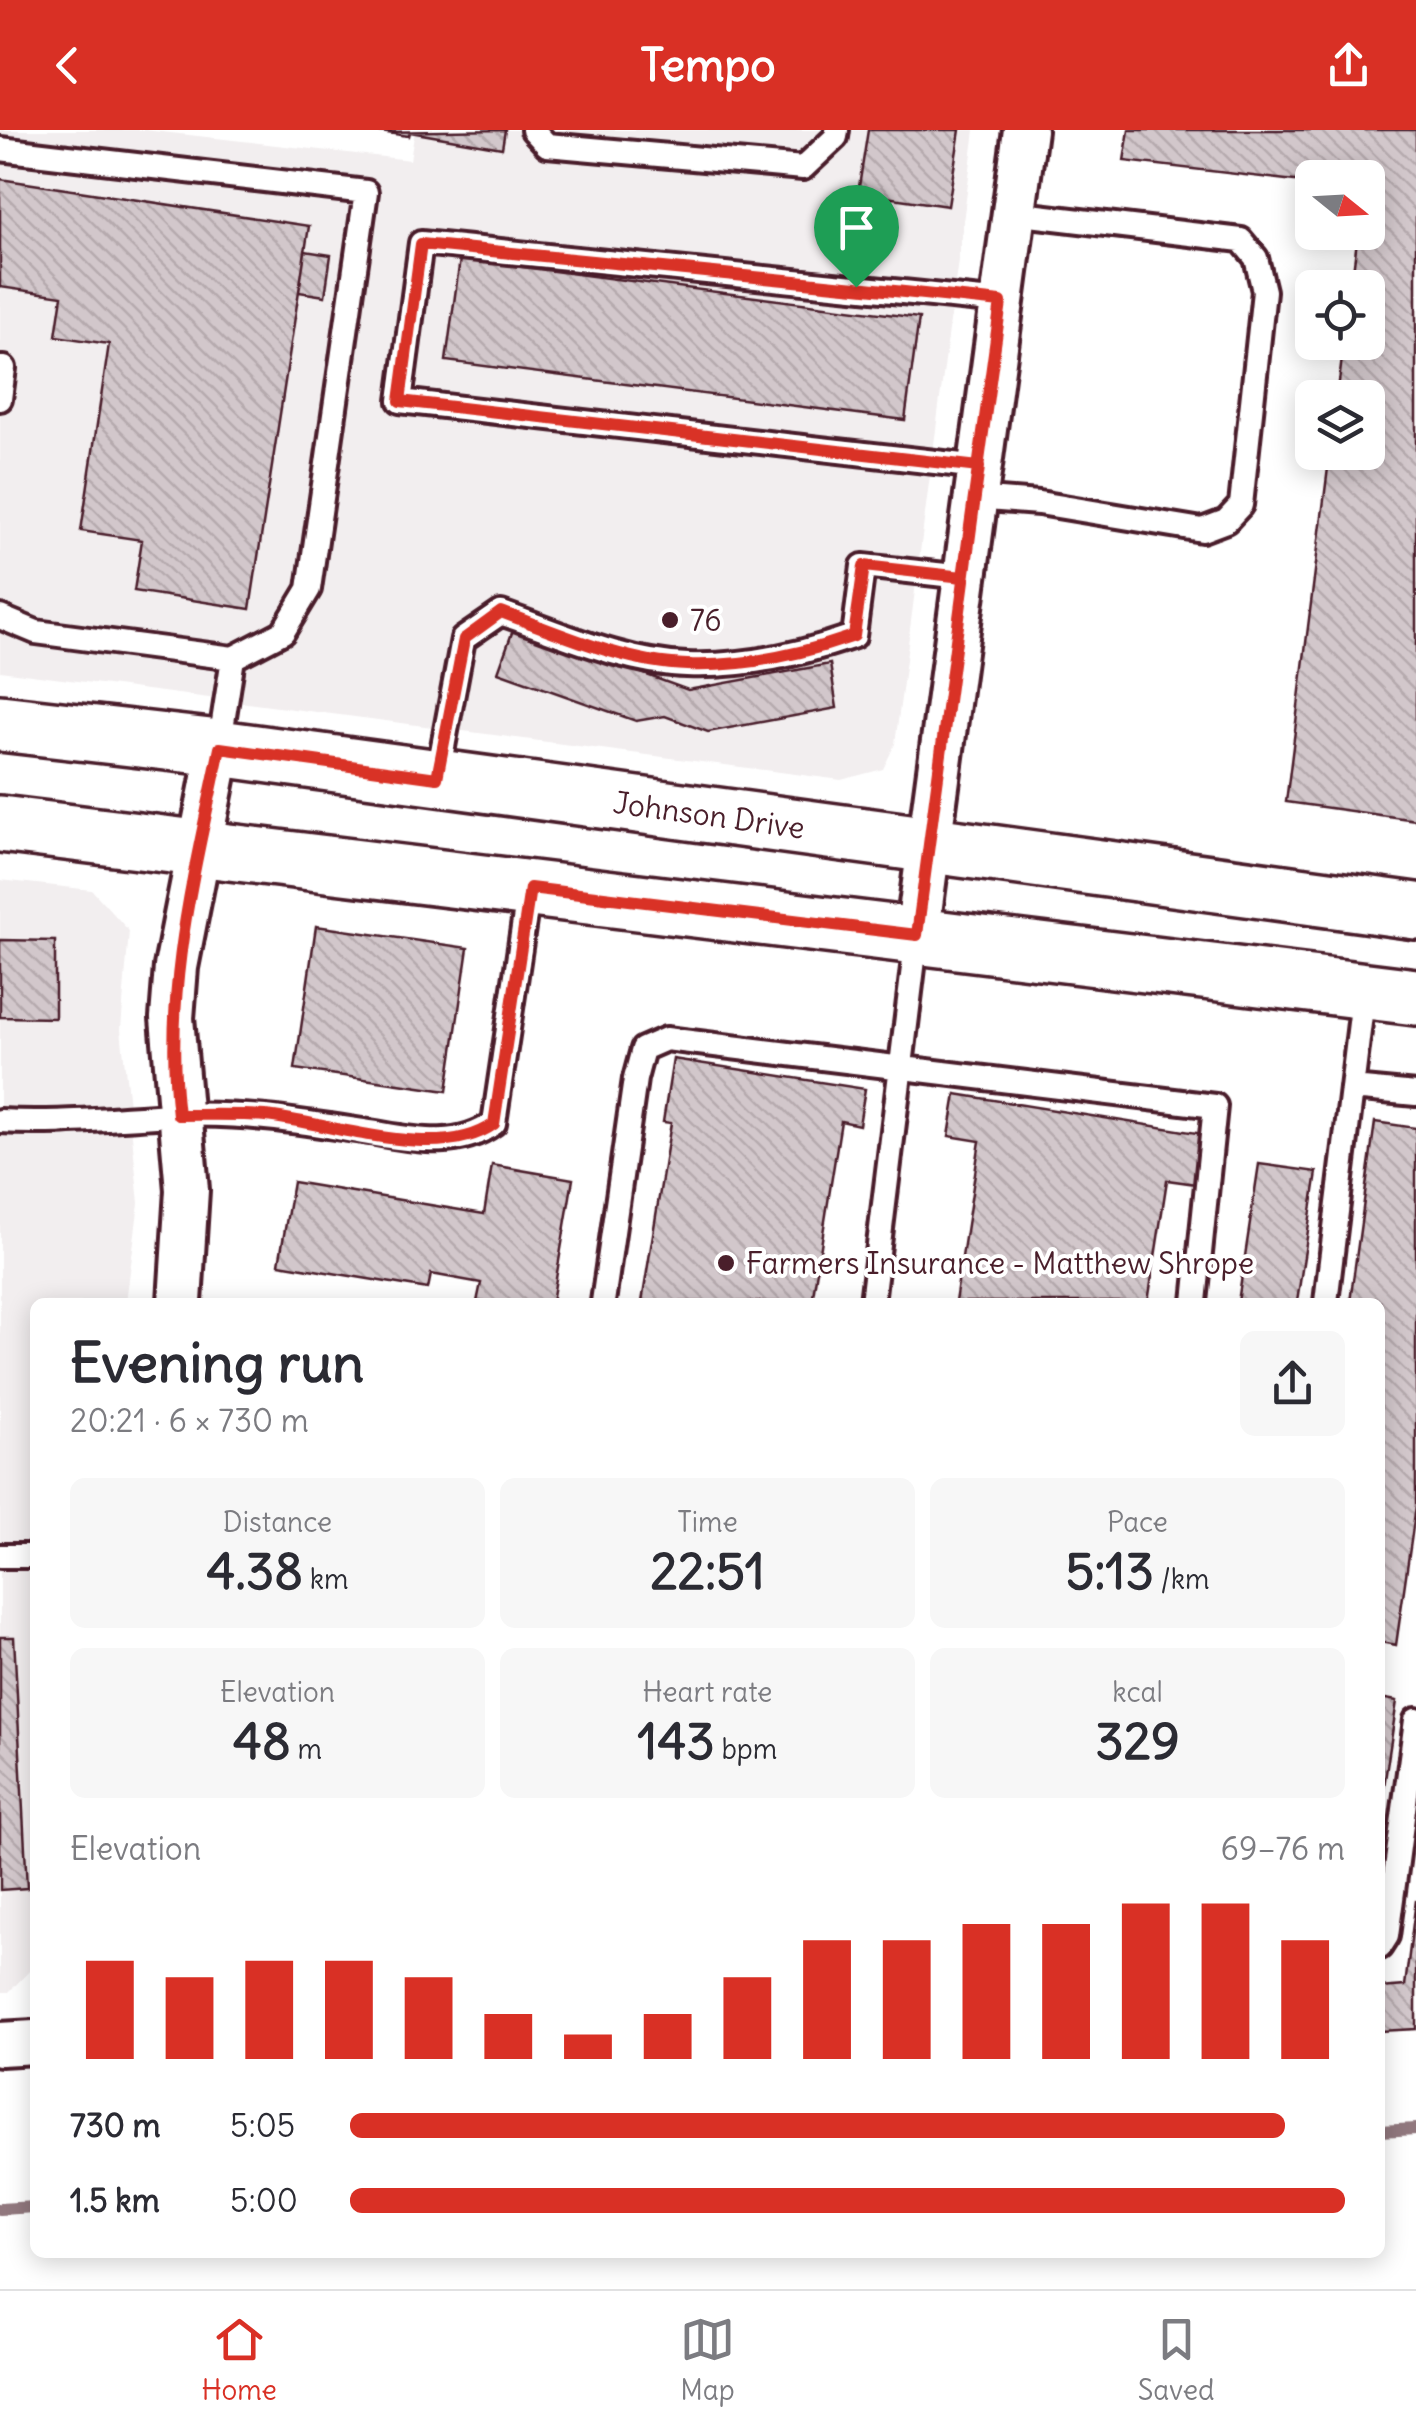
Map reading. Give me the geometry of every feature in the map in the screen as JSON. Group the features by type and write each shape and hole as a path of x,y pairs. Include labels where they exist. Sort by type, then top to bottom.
{"main road":[{"name":"Johnson Drive","path":"0,723 220,748 927,848 1416,911"},
{"path":"0,824 1390,994"}],"street":[{"path":"917,935 1024,130"},
{"path":"180,1298 187,1190 172,1018 176,968 220,748"},
{"path":"0,2044 30,2042"}],"lane":[{"path":"534,130 547,145 803,168 836,136 837,130"},
{"path":"0,149 366,192 309,589 283,632 233,658 36,632 0,617"},
{"path":"1001,302 421,244 400,401 976,482 1039,503 1202,530 1226,522 1241,505 1264,290 1256,258 1241,240 1013,213"},
{"path":"0,368 4,368 0,399"},
{"path":"437,778 464,639 501,612 604,649 686,665 801,654 854,636 864,566 963,577"},
{"path":"220,748 233,658"},
{"path":"0,1121 41,1125 178,1115 264,1116 424,1140 478,1136 494,1124 530,888"},
{"path":"873,1298 917,935"},
{"path":"1326,1298 1352,1088 1390,994"},
{"path":"604,1298 643,1049 666,1038 1215,1106 1195,1298"},
{"path":"1352,1088 1416,1094"},
{"path":"0,1556 30,1556"},
{"path":"1385,1940 1416,1720"}],"shaded area":[{"path":"0,130 144,130 410,160 415,130 975,130 895,744 883,769 841,780 0,671"},
{"path":"0,880 92,890 129,931 121,1029 139,1203 127,1298 30,1298 30,1970 9,1992 0,1992"}],"building":[{"path":"505,130 502,148 410,132 409,136 380,132"},
{"path":"868,130 960,130 948,206 858,193"},
{"path":"1129,130 1416,130 1416,820 1286,802 1328,470 1385,470 1385,380 1339,380 1342,360 1385,360 1385,270 1353,270 1356,250 1385,250 1385,160 1295,160 1295,181 1124,161"},
{"path":"0,179 309,226 250,609 134,591 142,540 81,531 109,344 56,336 62,296 0,287"},
{"path":"305,251 331,255 325,296 299,292"},
{"path":"460,259 919,318 905,420 446,361"},
{"path":"514,627 688,690 830,664 837,708 708,732 665,716 636,721 498,672"},
{"path":"316,926 468,948 447,1091 295,1069"},
{"path":"0,940 55,941 55,1018 0,1017"},
{"path":"673,1059 865,1089 859,1125 841,1121 813,1298 643,1298 671,1123 663,1122"},
{"path":"956,1094 1203,1134 1196,1184 1167,1180 1149,1298 956,1298 980,1141 949,1136"},
{"path":"1375,1122 1416,1128 1416,1506 1396,1645 1385,1643 1385,1298 1351,1298"},
{"path":"1259,1164 1317,1172 1298,1298 1239,1298"},
{"path":"492,1165 573,1179 553,1298 478,1298 481,1283 431,1274 428,1289 279,1264 293,1182 484,1214"},
{"path":"0,1637 14,1637 27,1888 0,1890"},
{"path":"1385,1699 1397,1701 1385,1780"},
{"path":"1416,1900 1416,2029 1385,2031 1385,1988 1405,1986"}],"waterway":[{"path":"1385,2131 1416,2129"},
{"path":"0,2209 30,2207"}],"place":[{"name":"76","path":"670,620"},
{"name":"Farmers Insurance - Matthew Shrope","path":"726,1263"}],"route":[{"path":"856,287 421,244 400,401 979,467 917,935 530,888 494,1124 478,1136 424,1140 264,1116 178,1115 172,1018 176,968 220,748 437,778 464,639 501,612 604,649 686,665 801,654 854,636 864,566 963,577 979,467 1001,302 856,287"}]}
